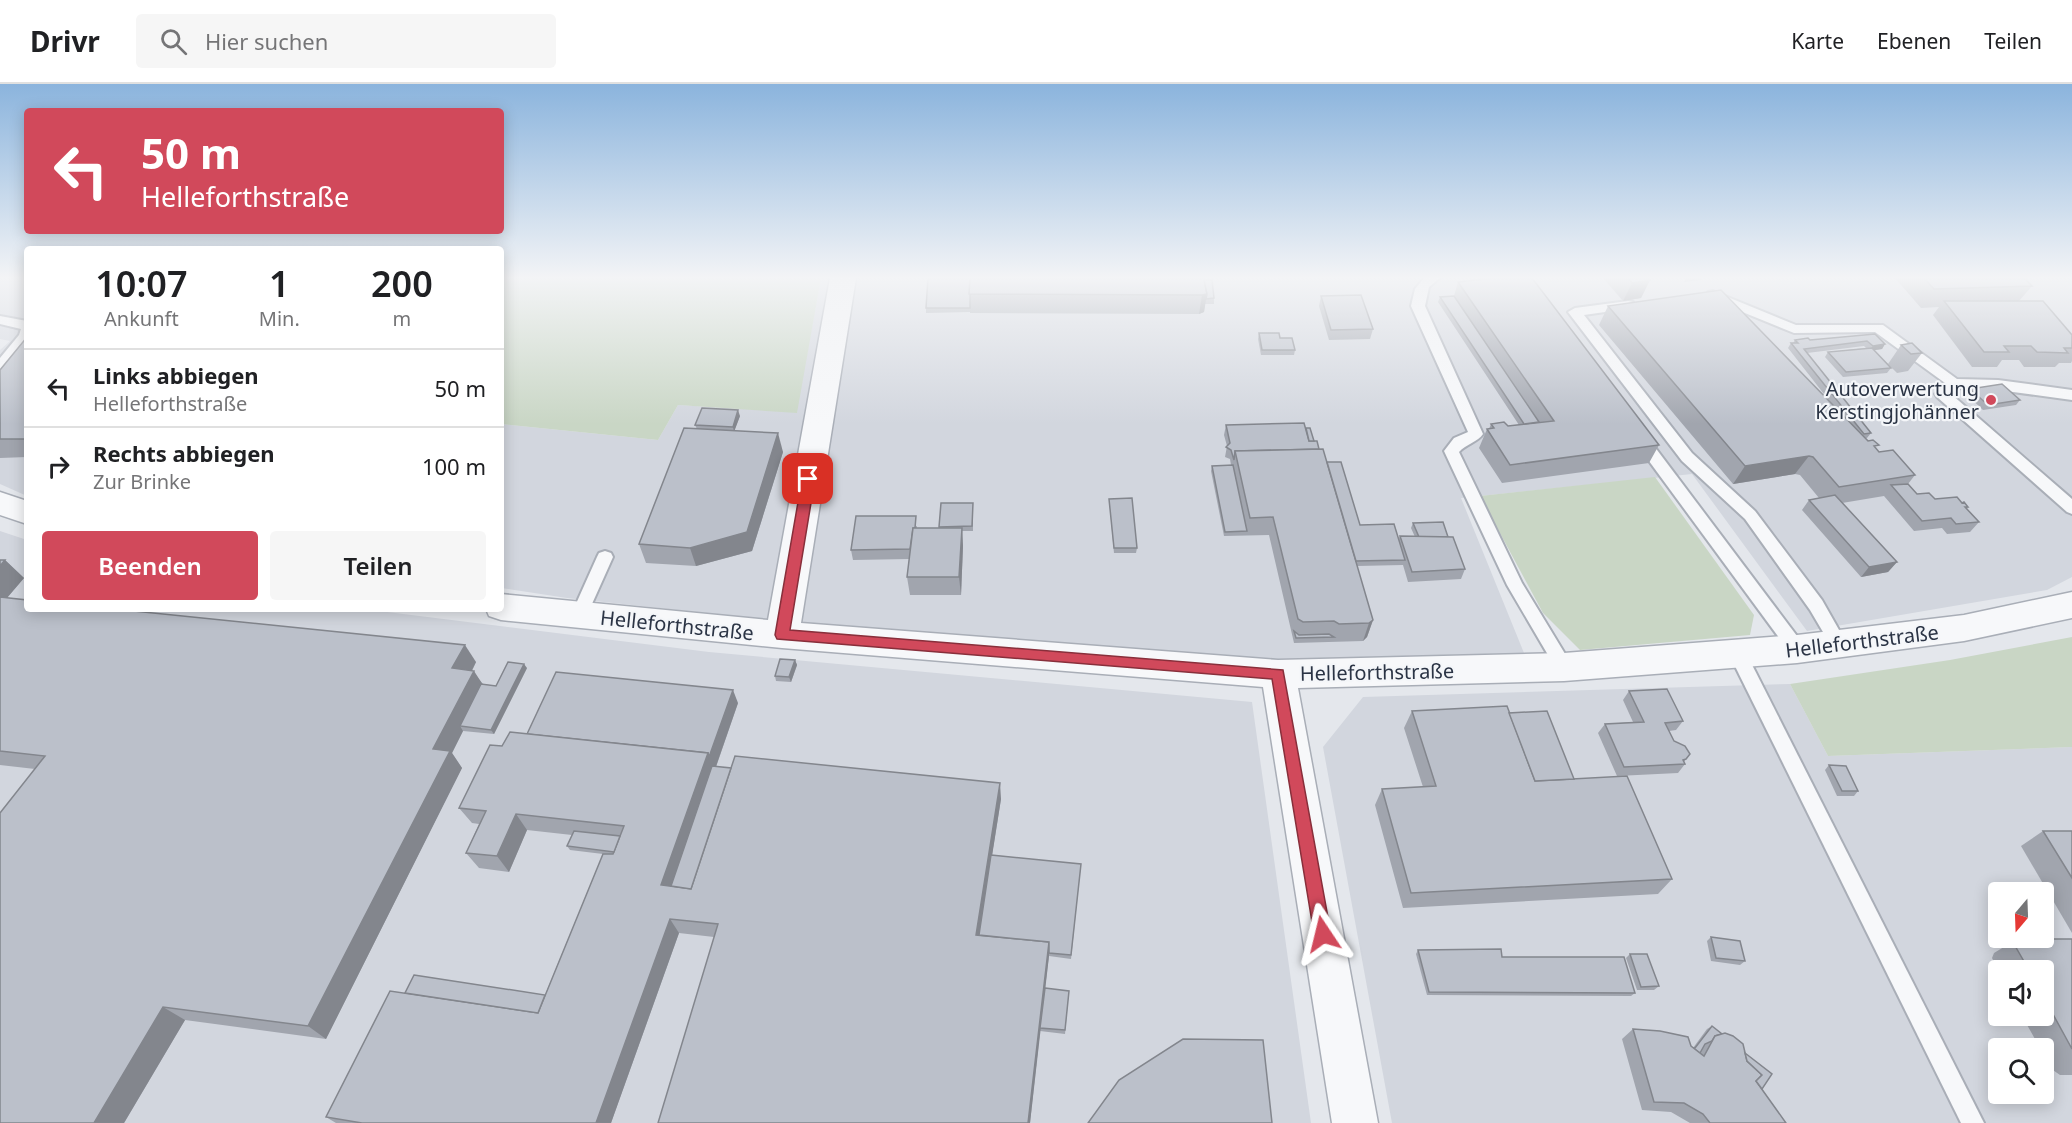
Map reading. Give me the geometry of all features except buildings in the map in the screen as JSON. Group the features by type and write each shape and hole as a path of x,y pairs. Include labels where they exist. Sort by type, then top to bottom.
{"street":[{"path":"782,635 835,326"},
{"name":"Helleforthstraße","path":"504,607 782,635 1278,674 1564,667 1797,649 1964,628 2072,605"},
{"path":"1278,674 1355,1123"}],"lane":[{"path":"1427,326 1476,434 1459,442 1451,451 1515,585 1564,667"},
{"path":"1586,326 1687,457 1750,515 1816,605 1839,644"},
{"path":"1788,326 1794,329 1878,328 1954,383 1998,385 2072,395"},
{"path":"0,367 24,338"},
{"path":"1954,383 1942,394 2072,508"},
{"path":"1628,421 1797,649"},
{"path":"579,615 604,557"},
{"path":"1738,654 1973,1123"}],"shaded area":[{"path":"0,326 24,326 24,495 0,484 0,350 10,341 0,339"},
{"path":"812,326 2072,326 2072,577 2047,590 1807,631 1692,474 1461,498 1524,653 1248,660 798,623 567,598 504,588 504,424 658,440 678,405 796,412"},
{"path":"0,531 24,539 24,612 387,612 709,652 1252,702 1311,1123 0,1123"},
{"path":"1790,684 1828,756 2072,747 2072,1123 1392,1123 1323,747 1363,697"}],"green space":[{"path":"504,326 812,326 797,413 678,405 658,440 504,424"},
{"path":"1655,477 1754,615 1750,635 1580,650 1543,613 1480,496"},
{"path":"2072,637 2072,747 1828,756 1790,684 1950,660"}],"place":[{"name":"Autoverwertung Kerstingjohänner","path":"1991,400"}],"route":[{"path":"808,479 782,635 1278,674 1323,934"}]}
